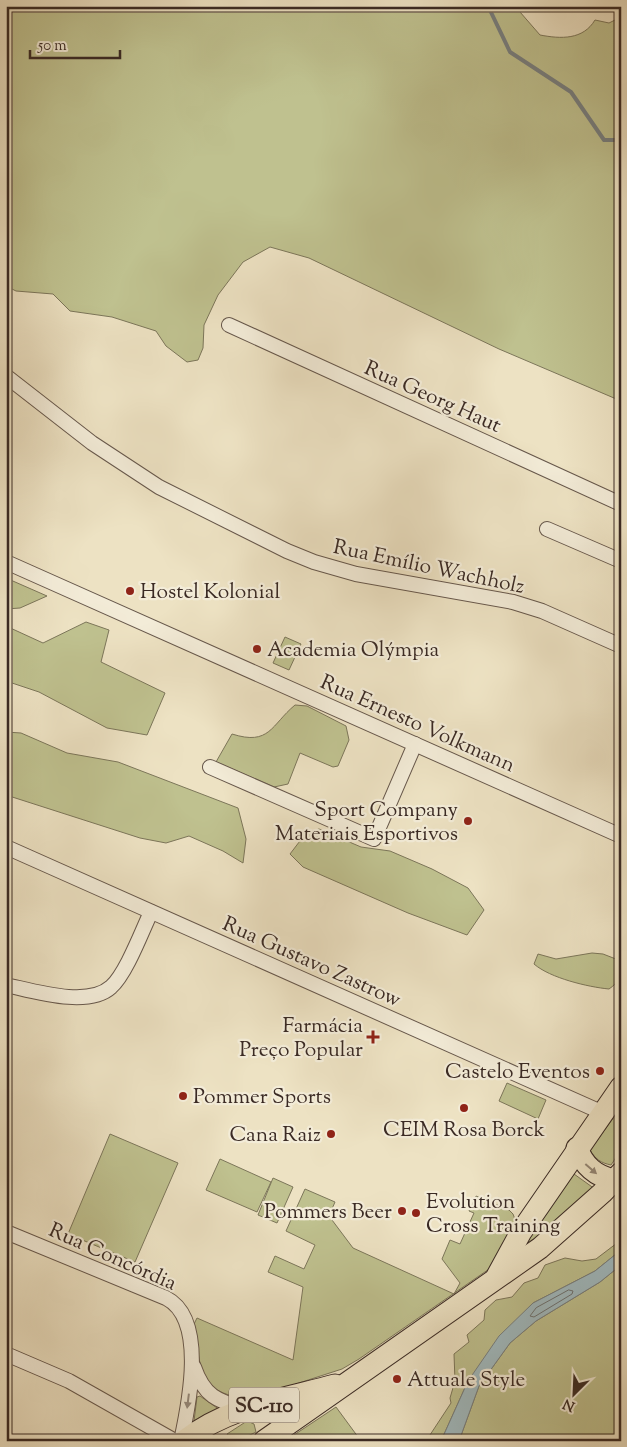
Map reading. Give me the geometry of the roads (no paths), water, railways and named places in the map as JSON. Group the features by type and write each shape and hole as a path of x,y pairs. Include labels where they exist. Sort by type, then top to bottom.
{"main road":[{"name":"SC-110","path":"494,1280 521,1232 577,1148 611,1109 621,1087"},
{"path":"577,1148 581,1158 589,1168 604,1178 617,1176"},
{"name":"SC-110","path":"265,1440 540,1248 617,1176"},
{"name":"SC-110","path":"182,1441 210,1422 248,1409 349,1381"},
{"path":"248,1409 257,1414 263,1421 265,1440"}],"street":[{"name":"Rua Georg Haut","path":"229,325 621,504"},
{"name":"Rua Emílio Wachholz","path":"6,376 92,443 159,487 287,551 314,562 356,574 493,598 530,607 621,646"},
{"path":"547,528 621,561"},
{"name":"Rua Ernesto Volkmann","path":"6,562 621,836"},
{"path":"210,767 374,839 415,744"},
{"name":"Rua Gustavo Zastrow","path":"6,847 151,912 611,1109"},
{"path":"6,985 60,996 82,998 98,995 111,987 121,974 151,912"},
{"name":"Rua Concórdia","path":"6,1232 174,1302 185,1318 192,1362 199,1383 206,1391 227,1404 248,1409"},
{"path":"6,1354 61,1377 175,1441"},
{"name":"Rua Concórdia","path":"182,1441 192,1362"}],"water":[{"path":"621,1250 621,1265 600,1282 536,1321 510,1343 479,1386 459,1441 441,1441 468,1381 499,1336 533,1303 595,1271"}],"waterway":[{"path":"488,6 510,52 571,92 604,140 621,140"}],"place":[{"name":"Hostel Kolonial","path":"130,591"},
{"name":"Academia Olýmpia","path":"257,649"},
{"name":"Sport Company Materiais Esportivos","path":"468,821"},
{"name":"Farmácia Preço Popular","path":"373,1037"},
{"name":"Castelo Eventos","path":"600,1071"},
{"name":"Pommer Sports","path":"183,1096"},
{"name":"CEIM Rosa Borck","path":"464,1108"},
{"name":"Cana Raiz","path":"331,1134"},
{"name":"Pommers Beer","path":"402,1211"},
{"name":"Evolution Cross Training","path":"416,1213"},
{"name":"Attuale Style","path":"397,1379"}]}
